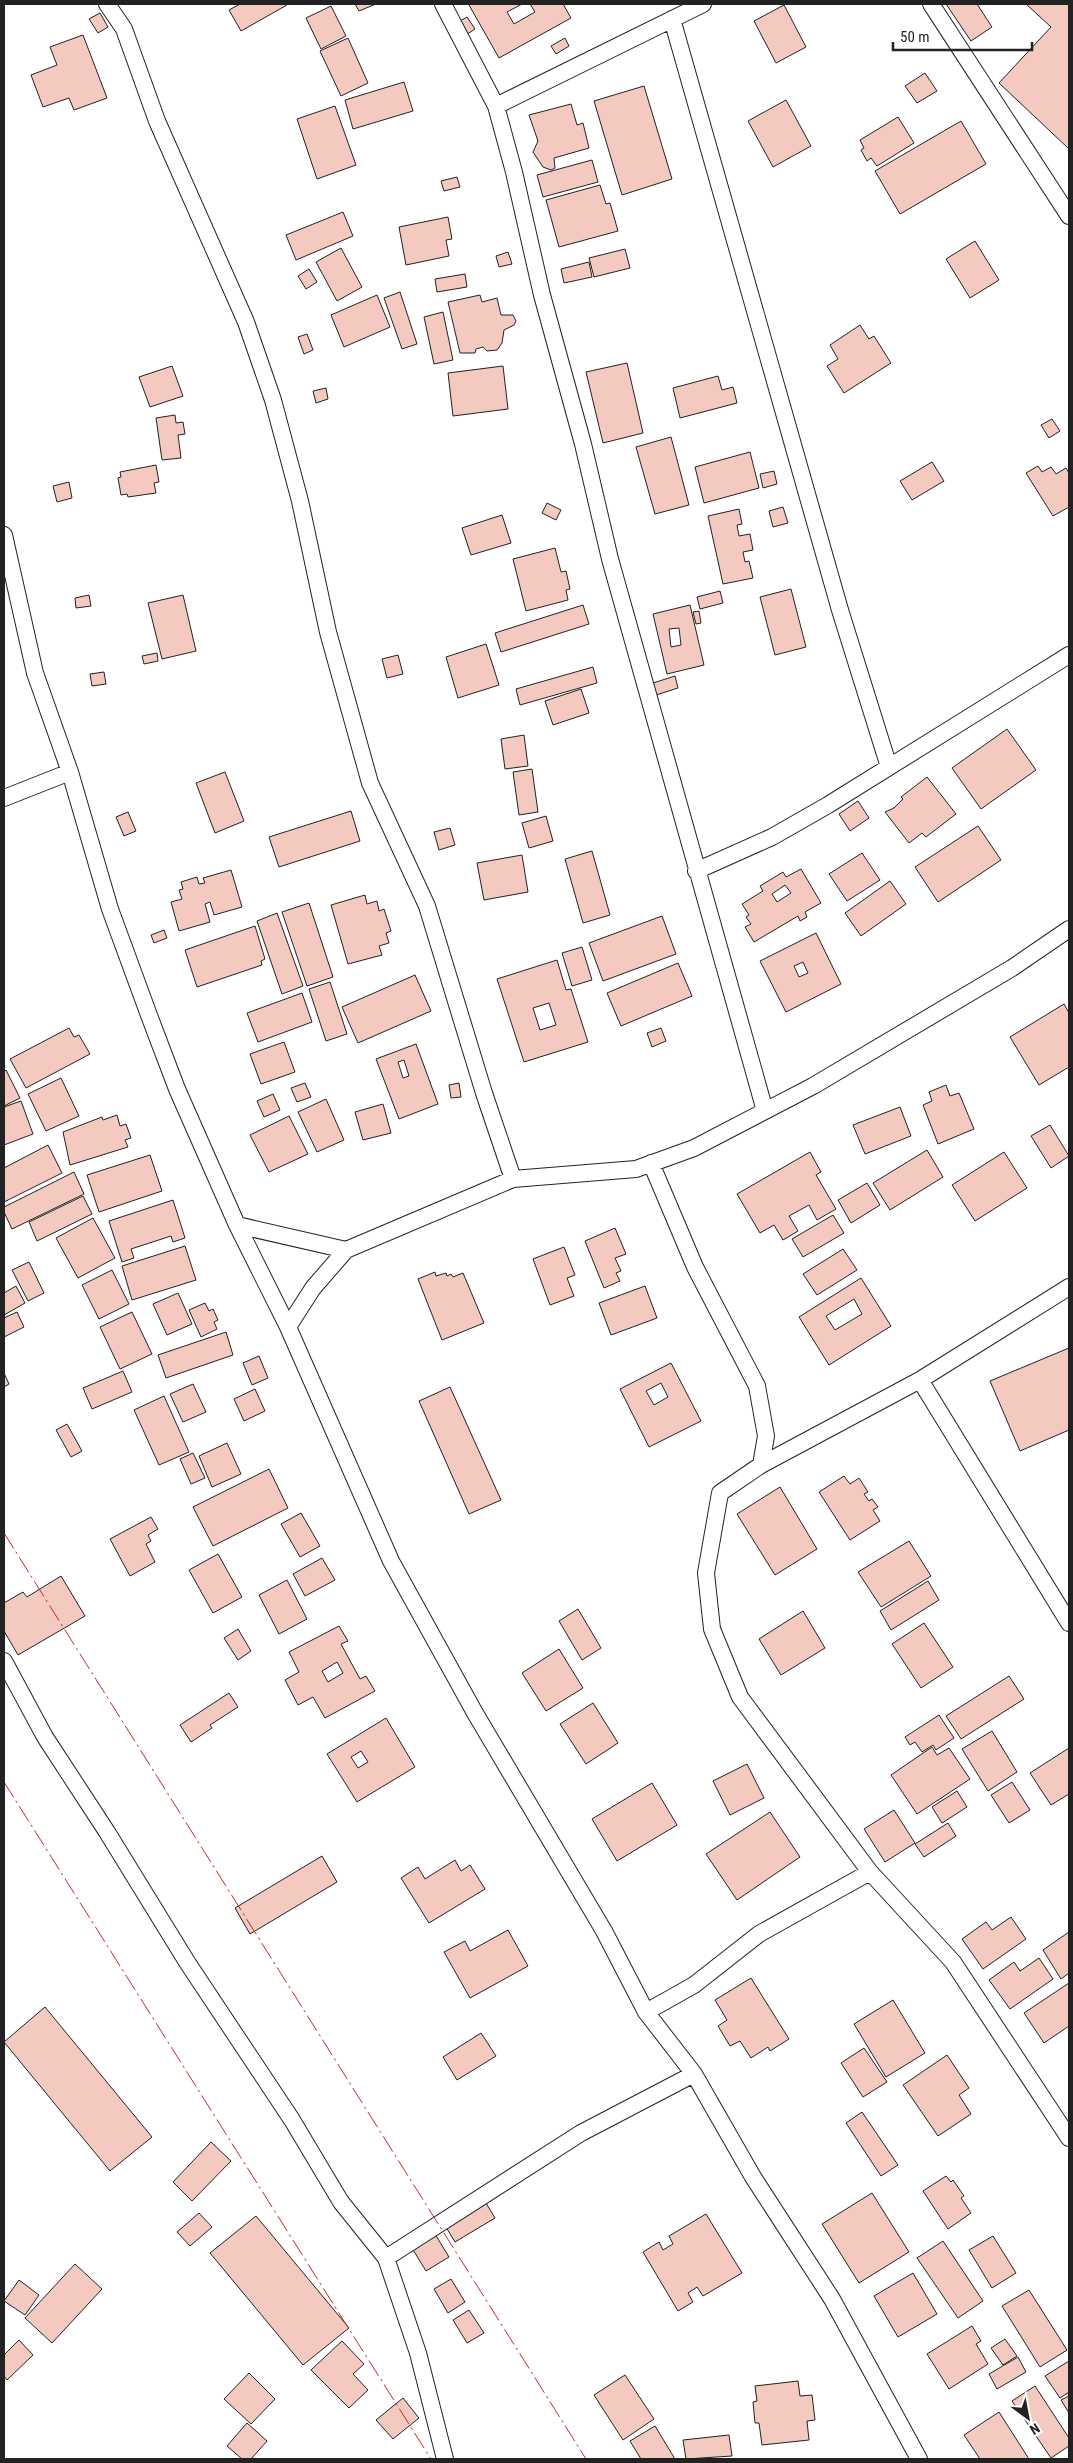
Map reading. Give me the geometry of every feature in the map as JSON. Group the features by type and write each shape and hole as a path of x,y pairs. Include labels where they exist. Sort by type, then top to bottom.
{"street":[{"path":"107,4 124,29 157,121 238,304 274,400 300,501 328,632 370,783 426,906 484,1093 513,1178"},
{"path":"443,4 496,106 514,172 542,295 583,444 610,559 765,1111"},
{"path":"496,106 703,4"},
{"path":"931,4 1069,216"},
{"path":"672,19 840,610 890,767"},
{"path":"4,535 35,673 70,772 110,909 177,1089 237,1225 288,1327 391,1561 475,1714 604,1931 646,2012 694,2074 753,2177 832,2299 919,2459"},
{"path":"696,870 772,837 890,767 1069,655"},
{"path":"4,798 70,772"},
{"path":"288,1327 313,1288 346,1250 513,1178 636,1169 694,1148 813,1086 1004,973 1069,929"},
{"path":"651,1163 696,1267 758,1386 766,1436 761,1465"},
{"path":"237,1225 346,1250"},
{"path":"1069,1288 920,1380 761,1465 720,1493 706,1573 712,1629 740,1696 870,1872 953,1962 1069,2138"},
{"path":"920,1380 1063,1598 1069,1623"},
{"path":"4,1661 45,1737 107,1832 187,1962 292,2120 342,2202 386,2258 418,2354 445,2459"},
{"path":"646,2012 694,1985 759,1934 870,1872"},
{"path":"386,2258 581,2133 694,2074"}],"building":[{"path":"240,4 287,5 241,31 229,10"},
{"path":"355,4 376,4 359,11"},
{"path":"522,4 507,12 514,24 535,12 530,4 563,4 571,18 499,58 469,5"},
{"path":"946,4 977,4 992,27 971,41"},
{"path":"1026,4 1069,4 1069,149 999,83 1051,27"},
{"path":"784,5 806,47 776,63 754,21"},
{"path":"331,6 346,36 321,49 306,18"},
{"path":"100,13 108,27 98,33 89,19"},
{"path":"467,17 475,29 466,35 458,22"},
{"path":"83,35 107,98 74,110 69,98 43,107 31,75 57,65 50,47"},
{"path":"348,38 368,83 341,96 320,51"},
{"path":"565,38 569,46 556,54 551,46"},
{"path":"925,73 937,91 917,103 905,86"},
{"path":"404,82 413,111 353,129 345,100"},
{"path":"644,86 672,179 622,195 594,101"},
{"path":"786,100 811,146 773,167 748,121"},
{"path":"571,104 577,125 583,123 589,148 554,158 555,168 551,170 543,167 533,152 538,141 529,115"},
{"path":"335,106 356,165 317,179 297,119"},
{"path":"898,117 914,143 877,166 871,158 867,161 861,150 864,148 860,140"},
{"path":"961,121 986,164 900,214 875,171"},
{"path":"592,160 598,182 543,197 537,175"},
{"path":"457,177 460,187 444,191 441,181"},
{"path":"600,185 606,204 610,203 618,231 559,247 546,200"},
{"path":"343,212 353,236 296,260 286,235"},
{"path":"448,217 452,239 446,240 449,256 406,265 399,227"},
{"path":"975,241 999,280 970,298 946,259"},
{"path":"341,248 362,287 337,301 316,262"},
{"path":"625,249 630,268 594,277 589,258"},
{"path":"508,252 512,264 499,267 496,256"},
{"path":"589,262 592,277 564,283 561,269"},
{"path":"309,269 317,282 306,289 298,276"},
{"path":"465,274 467,287 437,292 435,279"},
{"path":"400,292 417,344 402,349 384,298"},
{"path":"377,295 390,327 344,347 331,315"},
{"path":"480,295 482,302 497,298 501,315 513,315 516,321 514,325 504,330 502,343 497,350 487,351 483,347 476,349 475,353 460,353 448,302"},
{"path":"443,312 453,360 434,364 424,317"},
{"path":"860,325 869,339 874,336 891,363 844,393 827,366 838,359 830,345"},
{"path":"307,334 313,350 304,354 298,337"},
{"path":"627,363 643,433 603,443 586,372"},
{"path":"172,366 183,396 150,407 139,377"},
{"path":"503,366 508,409 453,416 448,373"},
{"path":"718,376 722,390 733,387 737,403 680,418 673,388"},
{"path":"326,388 328,399 316,403 313,391"},
{"path":"175,415 176,423 183,422 185,434 178,435 181,458 162,460 156,418"},
{"path":"1052,419 1060,431 1049,438 1041,425"},
{"path":"671,437 689,505 655,514 636,447"},
{"path":"750,452 759,488 704,503 695,467"},
{"path":"932,462 944,481 912,500 900,481"},
{"path":"156,465 159,482 154,483 156,493 128,497 127,494 121,495 118,478 121,477 120,472"},
{"path":"1038,466 1042,472 1051,467 1056,474 1066,468 1069,473 1069,507 1053,516 1026,473"},
{"path":"774,471 777,484 763,488 760,474"},
{"path":"69,482 72,498 57,502 53,486"},
{"path":"547,503 561,510 556,520 542,513"},
{"path":"783,507 788,523 773,527 769,511"},
{"path":"739,509 742,524 737,525 739,536 750,534 753,550 743,552 745,562 749,561 753,578 723,584 708,516"},
{"path":"502,515 511,543 471,555 462,528"},
{"path":"555,548 561,572 566,571 570,589 566,590 568,600 526,611 513,559"},
{"path":"791,589 806,647 775,655 760,597"},
{"path":"720,591 723,603 700,609 697,597"},
{"path":"89,595 91,606 76,608 75,598"},
{"path":"183,595 196,651 162,659 148,603"},
{"path":"583,605 589,624 501,652 495,633"},
{"path":"690,605 704,665 667,674 653,614","holes":["679,628 681,645 671,647 669,629"]},
{"path":"699,611 701,623 696,624 693,612"},
{"path":"486,644 499,685 458,698 446,657"},
{"path":"157,653 158,661 144,664 142,656"},
{"path":"398,655 403,674 387,678 382,659"},
{"path":"593,667 597,683 520,705 516,689"},
{"path":"104,672 106,684 92,686 90,674"},
{"path":"675,676 678,688 656,695 653,683"},
{"path":"581,689 589,713 553,725 545,701"},
{"path":"1007,729 1036,770 981,809 952,768"},
{"path":"524,735 528,766 505,769 501,739"},
{"path":"532,769 538,812 519,815 513,772"},
{"path":"225,772 244,821 215,833 196,783"},
{"path":"927,777 956,814 926,837 922,833 909,843 885,812 894,808 903,799 901,797"},
{"path":"858,801 869,818 850,831 839,814"},
{"path":"351,811 360,841 279,867 269,837"},
{"path":"128,812 136,831 124,836 116,817"},
{"path":"546,816 553,841 529,848 522,823"},
{"path":"978,826 1001,860 938,902 915,867"},
{"path":"450,828 455,845 439,850 434,832"},
{"path":"592,851 610,915 583,923 565,859"},
{"path":"862,853 880,880 847,901 829,874"},
{"path":"522,855 528,892 484,900 477,863"},
{"path":"801,869 821,903 805,912 807,917 800,921 798,916 754,942 745,927 751,924 746,917 749,915 742,904 763,891 760,886 783,872 786,877","holes":["785,885 791,893 777,902 772,894"]},
{"path":"231,870 242,907 214,915 210,902 205,904 210,922 179,931 171,902 182,899 179,890 183,889 181,882 197,877 199,884 205,883 203,878"},
{"path":"890,881 906,904 861,936 845,913"},
{"path":"365,895 367,904 377,901 379,911 384,909 391,931 386,933 389,943 379,946 382,955 348,964 331,905"},
{"path":"309,903 333,977 307,986 282,912"},
{"path":"277,913 303,986 282,994 257,921"},
{"path":"662,916 676,954 603,981 589,943"},
{"path":"255,926 265,959 261,961 262,965 197,987 185,950"},
{"path":"164,930 167,938 154,943 151,935"},
{"path":"816,933 841,984 786,1012 760,961","holes":["803,962 808,973 799,977 794,966"]},
{"path":"582,947 592,980 572,986 562,953"},
{"path":"557,960 566,990 571,989 588,1042 524,1062 497,979","holes":["549,1003 556,1025 540,1030 533,1008"]},
{"path":"678,963 692,996 621,1026 607,993"},
{"path":"415,975 431,1011 358,1043 342,1007"},
{"path":"330,982 347,1034 326,1041 309,989"},
{"path":"302,993 312,1022 258,1042 247,1013"},
{"path":"1064,1004 1069,1013 1069,1067 1039,1085 1010,1037"},
{"path":"69,1028 74,1037 79,1035 90,1054 26,1088 10,1059"},
{"path":"661,1028 666,1041 652,1047 647,1033"},
{"path":"284,1042 295,1072 261,1084 250,1054"},
{"path":"416,1044 438,1104 399,1119 376,1059","holes":["404,1060 409,1076 403,1078 398,1062"]},
{"path":"6,1070 20,1098 4,1106 4,1072"},
{"path":"61,1078 79,1116 46,1131 28,1094"},
{"path":"305,1083 311,1097 297,1102 291,1088"},
{"path":"459,1083 461,1097 451,1098 449,1085"},
{"path":"946,1085 950,1096 959,1093 974,1129 938,1144 923,1105 932,1101 929,1092"},
{"path":"273,1094 280,1110 264,1117 257,1101"},
{"path":"326,1099 344,1140 317,1152 298,1112"},
{"path":"21,1101 33,1134 4,1145 4,1107"},
{"path":"383,1104 391,1133 363,1140 355,1112"},
{"path":"900,1107 911,1136 865,1154 853,1125"},
{"path":"117,1115 120,1126 126,1124 131,1138 125,1140 128,1147 70,1165 63,1132 102,1117 103,1120"},
{"path":"289,1116 308,1154 269,1172 250,1135"},
{"path":"1050,1125 1069,1156 1051,1168 1031,1136"},
{"path":"48,1145 62,1173 4,1202 4,1168"},
{"path":"927,1150 943,1177 890,1210 873,1183"},
{"path":"810,1152 821,1172 816,1175 836,1209 817,1220 809,1205 789,1216 798,1231 783,1240 774,1225 760,1233 737,1194"},
{"path":"1004,1152 1027,1188 975,1221 952,1185"},
{"path":"150,1155 162,1191 99,1212 87,1175"},
{"path":"74,1172 84,1194 12,1229 4,1212 4,1207"},
{"path":"867,1183 880,1205 851,1223 838,1200"},
{"path":"83,1196 92,1214 37,1241 29,1222"},
{"path":"173,1200 185,1238 173,1242 171,1236 131,1249 134,1258 122,1262 109,1221"},
{"path":"833,1215 844,1233 803,1257 792,1239"},
{"path":"93,1218 115,1258 78,1278 56,1238"},
{"path":"615,1228 626,1254 615,1258 621,1271 616,1273 620,1281 604,1288 585,1241"},
{"path":"185,1246 196,1280 132,1300 122,1266"},
{"path":"564,1247 575,1275 567,1278 574,1296 550,1305 533,1259"},
{"path":"843,1249 857,1270 817,1295 803,1274"},
{"path":"29,1262 44,1293 28,1301 12,1270"},
{"path":"112,1270 129,1304 99,1319 82,1285"},
{"path":"435,1272 436,1276 446,1273 447,1276 451,1274 453,1277 463,1273 484,1323 442,1340 418,1279"},
{"path":"861,1278 891,1326 829,1365 799,1317","holes":["854,1299 862,1314 835,1330 826,1316"]},
{"path":"16,1286 25,1303 4,1315 4,1293"},
{"path":"645,1286 657,1318 611,1335 599,1303"},
{"path":"178,1293 192,1324 167,1335 153,1304"},
{"path":"205,1303 209,1311 213,1309 218,1320 214,1322 217,1329 201,1337 189,1310"},
{"path":"17,1312 24,1327 4,1337 4,1318"},
{"path":"132,1312 152,1354 120,1369 100,1327"},
{"path":"226,1332 233,1355 166,1378 158,1355"},
{"path":"1069,1348 1069,1430 1020,1451 990,1381"},
{"path":"259,1356 268,1378 252,1385 243,1363"},
{"path":"671,1363 701,1421 649,1447 620,1389","holes":["661,1383 668,1397 654,1405 646,1391"]},
{"path":"123,1371 132,1392 92,1409 83,1388"},
{"path":"4,1373 9,1384 4,1387"},
{"path":"193,1384 206,1412 183,1422 170,1394"},
{"path":"450,1387 501,1500 469,1514 419,1401"},
{"path":"255,1389 265,1411 244,1421 234,1399"},
{"path":"164,1396 189,1452 159,1465 134,1410"},
{"path":"67,1424 82,1451 71,1457 56,1430"},
{"path":"227,1443 241,1474 212,1487 199,1456"},
{"path":"193,1453 205,1478 191,1484 180,1459"},
{"path":"269,1469 288,1508 213,1546 193,1507"},
{"path":"844,1476 850,1484 859,1478 868,1492 864,1494 869,1501 872,1499 878,1507 873,1510 880,1521 850,1540 819,1492"},
{"path":"780,1487 817,1549 775,1575 737,1514"},
{"path":"301,1513 320,1546 300,1557 281,1524"},
{"path":"151,1517 158,1529 148,1535 151,1541 146,1544 155,1562 130,1576 110,1539"},
{"path":"909,1541 931,1576 881,1607 858,1572"},
{"path":"218,1554 242,1597 213,1613 189,1570"},
{"path":"322,1558 335,1580 305,1596 293,1574"},
{"path":"61,1576 85,1616 18,1655 4,1631 4,1603 23,1592 27,1597"},
{"path":"287,1580 307,1619 279,1634 259,1595"},
{"path":"928,1581 939,1600 891,1630 880,1611"},
{"path":"578,1609 601,1648 582,1660 559,1621"},
{"path":"803,1611 825,1648 781,1675 759,1639"},
{"path":"924,1623 953,1667 921,1688 892,1644"},
{"path":"339,1626 348,1641 341,1644 360,1679 366,1676 375,1691 325,1718 313,1697 298,1705 285,1680 299,1672 289,1652","holes":["337,1662 343,1673 328,1682 322,1671"]},
{"path":"238,1629 251,1651 238,1660 224,1638"},
{"path":"559,1649 583,1688 546,1711 522,1673"},
{"path":"1009,1676 1024,1699 961,1739 946,1716"},
{"path":"229,1693 238,1707 210,1725 212,1728 191,1742 180,1725"},
{"path":"593,1703 618,1743 586,1764 560,1724"},
{"path":"939,1715 954,1738 936,1750 933,1745 922,1752 915,1742 910,1745 905,1737"},
{"path":"386,1718 415,1767 357,1802 327,1754","holes":["361,1751 368,1762 358,1768 351,1757"]},
{"path":"992,1731 1017,1772 988,1791 962,1749"},
{"path":"932,1747 937,1755 949,1748 970,1779 917,1814 891,1775"},
{"path":"1069,1748 1069,1794 1051,1805 1030,1773"},
{"path":"747,1764 764,1798 730,1815 713,1781"},
{"path":"1012,1782 1030,1810 1009,1823 991,1795"},
{"path":"652,1783 677,1825 617,1861 592,1819"},
{"path":"957,1791 967,1807 942,1823 932,1807"},
{"path":"894,1810 915,1843 885,1862 864,1829"},
{"path":"770,1812 800,1857 737,1900 706,1854"},
{"path":"948,1823 956,1836 924,1857 915,1844"},
{"path":"322,1856 337,1882 250,1934 235,1908"},
{"path":"455,1860 461,1871 470,1865 485,1889 429,1923 401,1878 418,1867 425,1879"},
{"path":"1011,1917 1026,1939 983,1969 962,1939 986,1922 992,1930"},
{"path":"508,1930 528,1966 470,1998 444,1952 465,1941 470,1951"},
{"path":"1069,1932 1069,1973 1061,1979 1043,1950"},
{"path":"1039,1958 1053,1979 1010,2009 989,1980 1014,1962 1020,1971"},
{"path":"751,1978 789,2039 770,2051 768,2047 751,2058 740,2041 730,2046 718,2026 727,2020 715,2000"},
{"path":"1069,1983 1069,2026 1044,2043 1024,2013"},
{"path":"893,2000 925,2053 886,2077 854,2024"},
{"path":"45,2007 152,2137 110,2171 4,2042"},
{"path":"481,2033 496,2056 457,2080 443,2057"},
{"path":"864,2048 887,2082 863,2097 841,2063"},
{"path":"947,2055 969,2088 959,2095 971,2114 938,2136 903,2085"},
{"path":"862,2112 898,2165 881,2176 846,2123"},
{"path":"211,2142 231,2161 192,2201 173,2182"},
{"path":"946,2176 951,2182 953,2180 964,2196 961,2198 971,2213 948,2229 923,2191"},
{"path":"872,2193 909,2252 859,2283 822,2224"},
{"path":"486,2203 495,2218 455,2242 446,2227"},
{"path":"199,2213 212,2227 190,2246 177,2232"},
{"path":"706,2214 742,2273 703,2296 697,2287 688,2293 693,2302 678,2311 643,2252 659,2242 663,2250 673,2244 669,2236"},
{"path":"256,2216 349,2328 303,2365 210,2253"},
{"path":"435,2234 449,2257 426,2271 412,2248"},
{"path":"993,2236 1016,2273 992,2288 969,2250"},
{"path":"943,2241 983,2301 958,2318 917,2258"},
{"path":"75,2264 102,2289 52,2343 25,2318"},
{"path":"913,2273 937,2314 898,2337 874,2296"},
{"path":"451,2279 465,2302 448,2313 434,2289"},
{"path":"19,2280 39,2295 25,2315 4,2301"},
{"path":"1029,2290 1067,2350 1040,2367 1002,2306"},
{"path":"469,2310 484,2333 467,2343 453,2320"},
{"path":"972,2326 981,2341 976,2344 988,2364 949,2389 927,2354"},
{"path":"1005,2339 1017,2356 1003,2365 991,2348"},
{"path":"19,2340 33,2355 7,2380 4,2376 4,2355"},
{"path":"342,2341 364,2364 353,2374 368,2390 349,2408 311,2370"},
{"path":"1018,2357 1026,2372 997,2389 989,2374"},
{"path":"1069,2361 1069,2392 1060,2398 1045,2376"},
{"path":"249,2373 275,2399 251,2424 224,2399"},
{"path":"625,2375 654,2419 623,2440 594,2395"},
{"path":"798,2381 800,2396 812,2395 815,2420 807,2421 809,2440 762,2445 759,2423 755,2423 753,2402 757,2401 755,2386"},
{"path":"1035,2386 1069,2438 1069,2446 1051,2458 1012,2401"},
{"path":"1069,2396 1069,2413 1061,2400"},
{"path":"403,2398 419,2418 393,2439 376,2420"},
{"path":"999,2412 1029,2459 980,2459 964,2435"},
{"path":"247,2423 267,2441 251,2459 242,2459 227,2446"},
{"path":"655,2426 675,2459 641,2459 630,2441"},
{"path":"729,2435 732,2456 686,2459 683,2440"}],"power":[{"path":"4,1533 586,2459"},
{"path":"4,1782 431,2459"}]}
